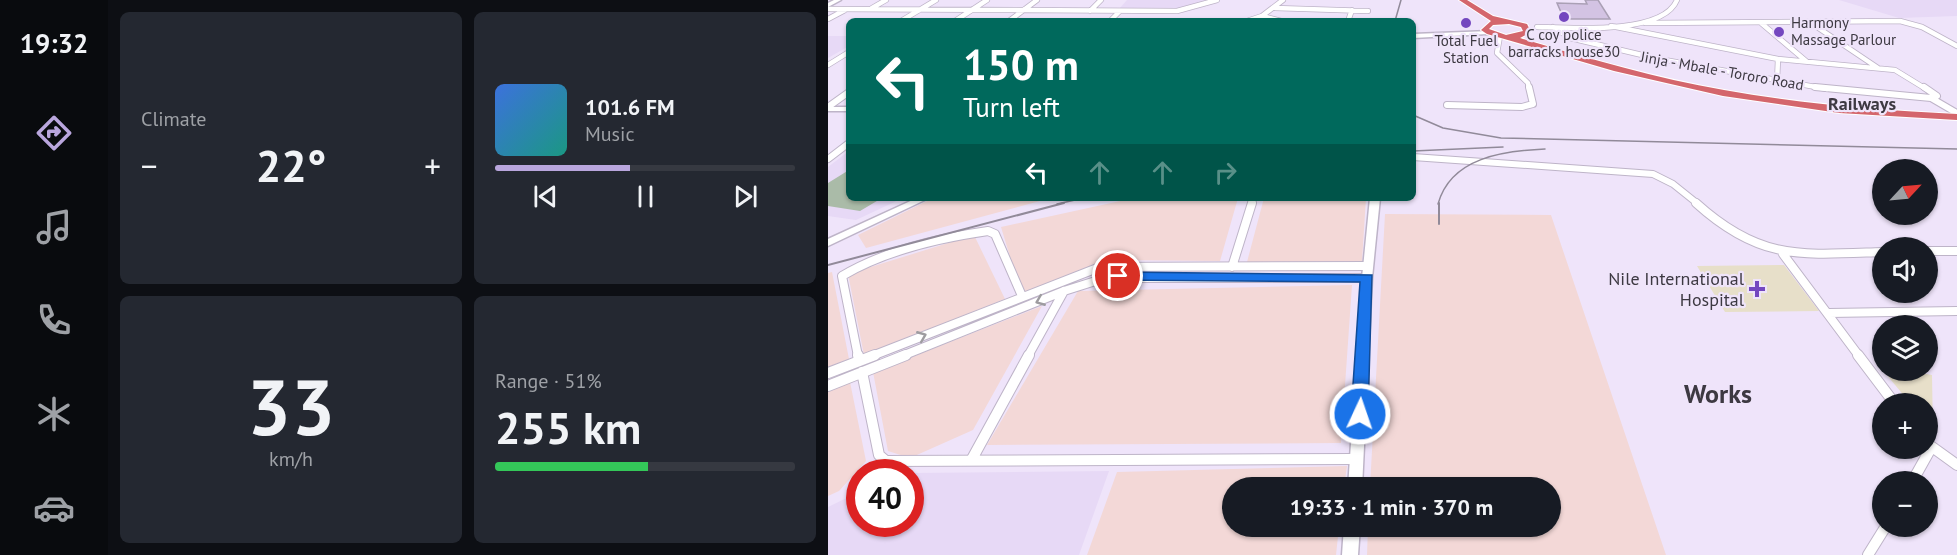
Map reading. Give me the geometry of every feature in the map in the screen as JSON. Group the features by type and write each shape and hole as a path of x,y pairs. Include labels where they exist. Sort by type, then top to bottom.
{"highway":[{"path":"1455,0 1485,20 1486,28 1503,22"},
{"path":"1462,0 1490,18 1503,22"},
{"name":"Jinja - Mbale - Tororo Road","path":"1503,22 1525,28 1532,39 1587,57 1708,87 1833,105 1956,114"},
{"name":"Jinja - Mbale - Tororo Road","path":"1486,28 1505,36 1617,69 1723,93 1839,110 1956,114"},
{"path":"1505,36 1525,28"}],"street":[{"path":"828,5 833,0"},
{"path":"828,5 838,0"},
{"path":"869,9 886,0"},
{"path":"906,18 936,0"},
{"path":"960,18 987,0"},
{"path":"1013,18 1036,0"},
{"path":"1090,11 1101,0"},
{"path":"828,5 847,9 1177,11 1217,0"},
{"path":"1256,18 1275,8 1282,0"},
{"path":"1645,23 1672,12 1676,8 1677,0"},
{"path":"1275,8 1368,11"},
{"path":"828,19 847,9"},
{"path":"1349,18 1352,10"},
{"path":"1113,18 1120,11"},
{"path":"1262,16 1270,18"},
{"path":"1810,22 1880,69"},
{"path":"1525,28 1645,23 1908,22 1957,46"},
{"path":"1761,23 1808,62"},
{"path":"1553,27 1561,34 1577,40 1701,68 1777,82 1865,94 1931,98 1937,96 1904,73 1778,59 1611,26"},
{"path":"1416,35 1486,28"},
{"path":"1447,105 1522,107 1533,104 1528,83 1497,53 1505,36"},
{"path":"828,65 846,54"},
{"path":"1777,82 1778,59"},
{"path":"829,106 846,94"},
{"path":"1931,98 1956,114"},
{"path":"829,106 846,107"},
{"path":"828,159 846,145"},
{"path":"1416,157 1653,174 1681,188 1736,235 1783,254 1872,252"},
{"path":"828,238 907,201"},
{"path":"828,243 918,201"},
{"path":"1232,267 1251,201"},
{"path":"1356,477 1368,272 1375,201"},
{"path":"859,361 842,283 842,276 856,268 934,244 988,231 995,234 1022,296"},
{"path":"1938,251 1957,251"},
{"path":"1783,254 1887,393"},
{"path":"1201,277 1205,266"},
{"path":"1259,277 1262,266"},
{"path":"828,373 1100,267 1262,266 1368,272"},
{"path":"828,386 1088,282 1118,276 1259,277 1368,272"},
{"path":"972,459 1064,291"},
{"path":"987,310 993,320"},
{"path":"1828,314 1957,311"},
{"path":"895,347 899,357"},
{"path":"862,372 879,455 886,461 1357,459"},
{"path":"1938,452 1957,465"},
{"path":"1350,555 1351,537"},
{"path":"1868,555 1879,537"}],"shaded area":[{"path":"1127,0 1208,0 1177,9 1119,9"},
{"path":"1839,0 1957,0 1957,16 1899,18"},
{"path":"828,36 846,36 846,48 828,58"},
{"path":"846,153 846,201 897,201 856,220 828,216 828,167"},
{"path":"927,201 1040,201 866,248 858,235"},
{"path":"1120,201 1237,201 1220,261 1113,260 1021,293 1001,227"},
{"path":"1263,201 1366,201 1362,261 1247,262"},
{"path":"1385,214 1551,215 1666,555 1367,555 1368,537 1561,537 1561,477 1371,477"},
{"path":"974,235 1005,299 864,355 848,274"},
{"name":"Nile International Hospital","path":"1784,265 1819,311 1725,312 1697,266"},
{"path":"832,272 849,359 828,367 828,273"},
{"path":"1352,285 1341,443 987,445 1078,291"},
{"path":"1042,306 973,430 910,458 888,451 873,372"},
{"path":"1892,381 1932,381 1932,393 1902,393"},
{"path":"850,382 866,459 846,459 846,483 839,491 828,496 828,391"},
{"path":"1347,466 1345,477 1222,477 1222,537 1338,537 1336,555 1087,555 1117,472"},
{"path":"1109,471 1079,555 828,555 828,507 846,498 846,537 924,537 924,473"}],"green space":[{"path":"846,172 846,201 877,201 860,211 828,206 828,183"}],"building":[{"path":"1585,0 1598,0 1610,19 1564,19 1557,3 1587,4"}],"railway":[{"path":"1396,18 1401,0"},
{"path":"1416,116 1443,128 1501,138 1957,149"},
{"path":"1416,151 1503,147"},
{"path":"1438,204 1445,188 1454,176 1467,166 1497,155 1545,149"},
{"path":"1057,204 1070,201"},
{"path":"828,265 1064,203"},
{"path":"1439,203 1439,224"}],"place":[{"name":"C coy police barracks house30","path":"1564,17"},
{"name":"Total Fuel Station","path":"1466,23"},
{"name":"Harmony Massage Parlour","path":"1779,32"},
{"name":"Nile International Hospital","path":"1757,289"}],"district":[{"name":"Railways","path":"1862,104"},
{"name":"Works","path":"1718,394"}],"route":[{"path":"1118,276 1367,278 1360,414"}]}
